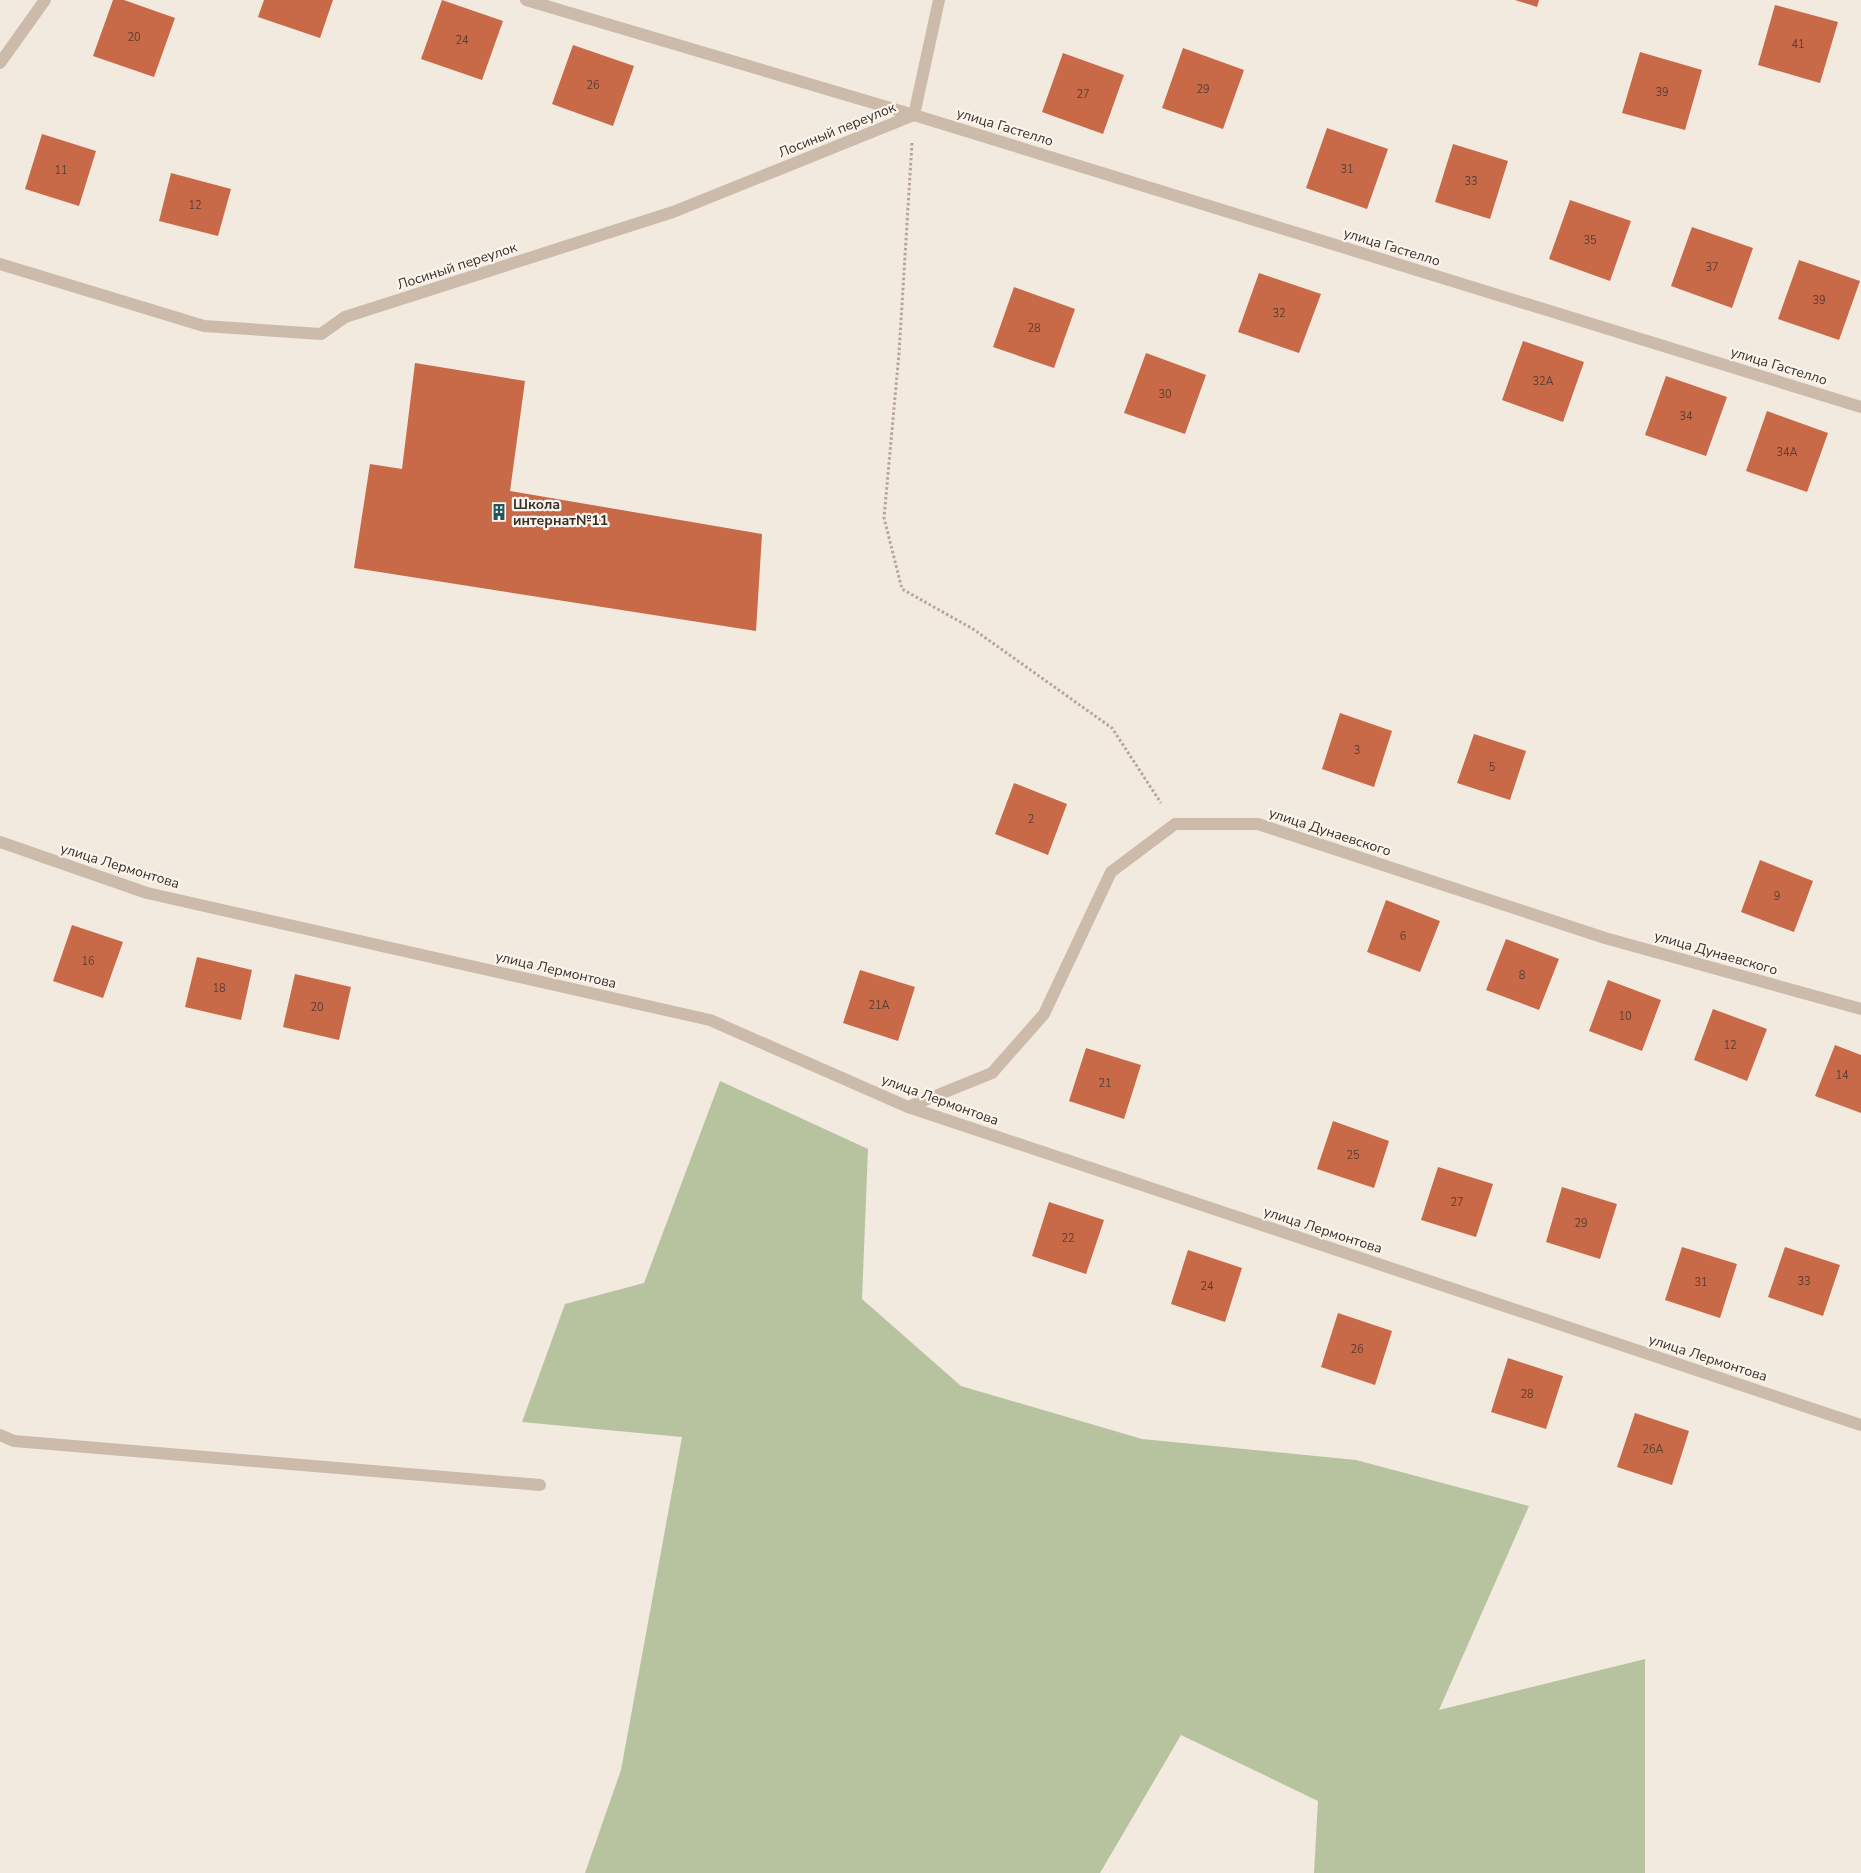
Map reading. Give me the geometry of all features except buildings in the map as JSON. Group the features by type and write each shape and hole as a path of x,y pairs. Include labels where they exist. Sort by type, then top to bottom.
{"street":[{"path":"0,63 45,0"},
{"name":"улица Гастелло","path":"526,0 914,115 1861,407"},
{"path":"914,115 939,0"},
{"name":"Лосиный переулок","path":"0,264 204,326 321,334 345,317 673,212 914,115"},
{"path":"908,1107 992,1073 1044,1014 1111,872 1175,824"},
{"name":"улица Дунаевского","path":"1175,824 1258,824 1604,938 1861,1009"},
{"name":"улица Лермонтова","path":"0,842 147,893 710,1020 908,1107 1861,1425"},
{"path":"0,1435 14,1441 540,1485"}],"path":[{"path":"914,115 900,353 884,518 902,589 973,629 1112,728 1175,824"}],"green space":[{"path":"720,1081 868,1149 862,1299 961,1386 1142,1439 1356,1460 1529,1506 1439,1710 1645,1659 1645,1873 1314,1873 1318,1801 1181,1735 1100,1873 585,1873 621,1770 682,1437 522,1422 565,1304 644,1283"}],"place":[{"name":"Школа интернат№11","path":"499,512"}]}
